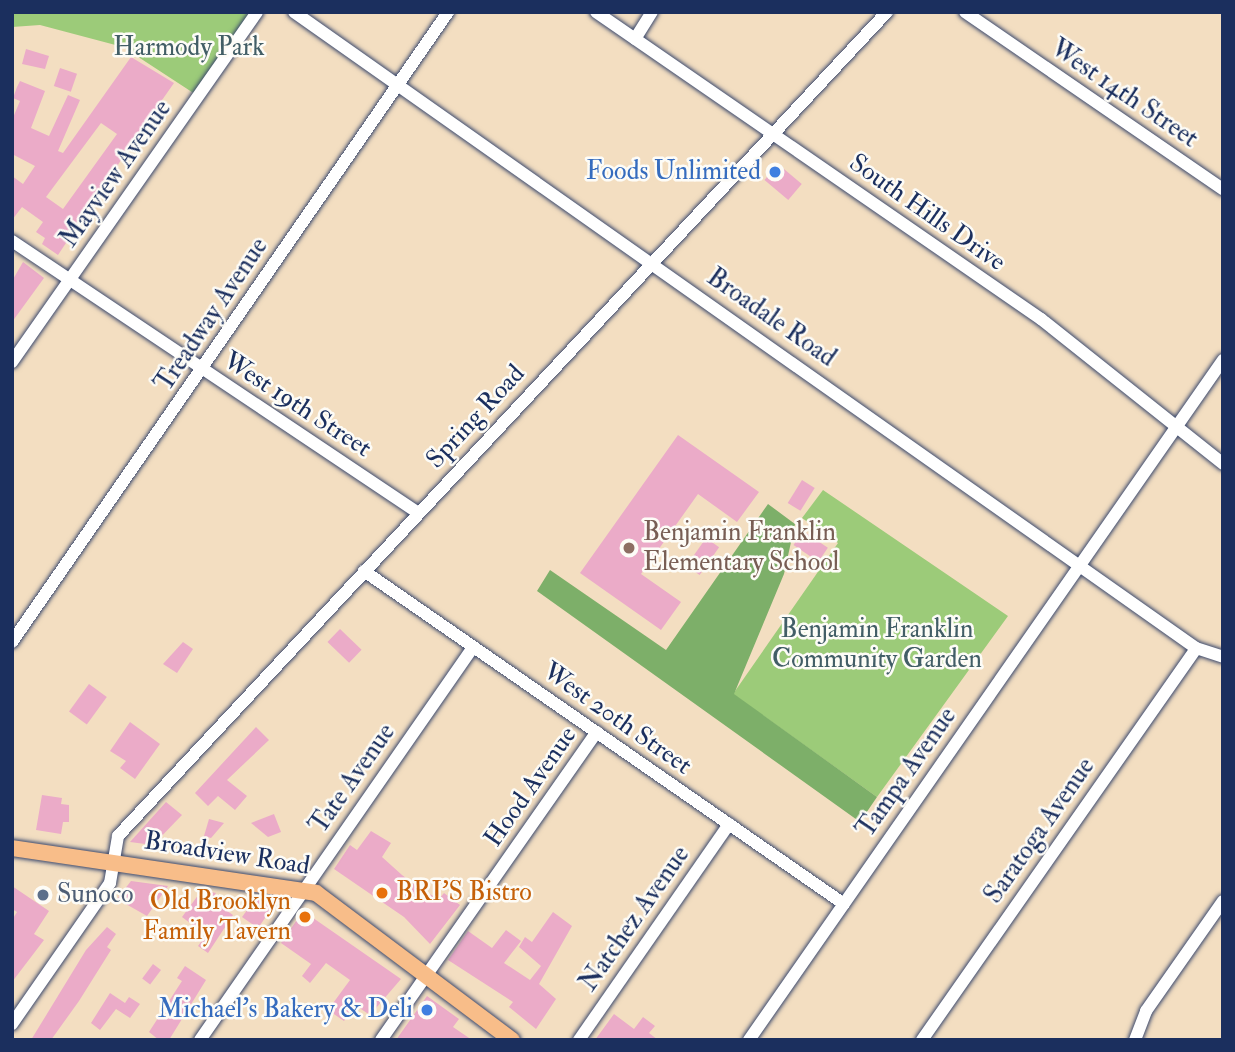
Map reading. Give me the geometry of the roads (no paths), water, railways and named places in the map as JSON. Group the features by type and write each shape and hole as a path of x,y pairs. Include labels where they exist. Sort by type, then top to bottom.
{"main road":[{"name":"Broadview Road","path":"12,848 304,889 342,908 512,1040"}],"street":[{"name":"Mayview Avenue","path":"12,362 257,12"},
{"name":"Broadale Road","path":"294,12 1081,563 1196,648 1223,657"},
{"name":"Treadway Avenue","path":"12,642 203,370 448,12"},
{"name":"South Hills Drive","path":"596,12 1041,319 1223,464"},
{"path":"635,39 653,12"},
{"name":"Spring Road","path":"12,1024 110,883 118,836 887,12"},
{"name":"West 14th Street","path":"965,12 1223,189"},
{"name":"West 19th Street","path":"12,241 418,513"},
{"name":"Tampa Avenue","path":"749,1040 1223,360"},
{"name":"West 20th Street","path":"364,571 844,904"},
{"name":"Tate Avenue","path":"200,1040 472,648"},
{"name":"Saratoga Avenue","path":"922,1040 1196,648"},
{"name":"Hood Avenue","path":"382,1040 597,732"},
{"name":"Natchez Avenue","path":"579,1040 729,824"},
{"path":"1135,1040 1146,1011 1223,901"}],"place":[{"name":"Foods Unlimited","path":"775,172"},
{"name":"Benjamin Franklin Elementary School","path":"629,548"},
{"name":"BRI'S Bistro","path":"382,893"},
{"name":"Sunoco","path":"43,895"},
{"name":"Old Brooklyn Family Tavern","path":"305,917"},
{"name":"Michael's Bakery & Deli","path":"427,1010"}],"park label":[{"name":"Harmody Park","path":"189,48"},
{"name":"Benjamin Franklin Community Garden","path":"877,645"}]}
